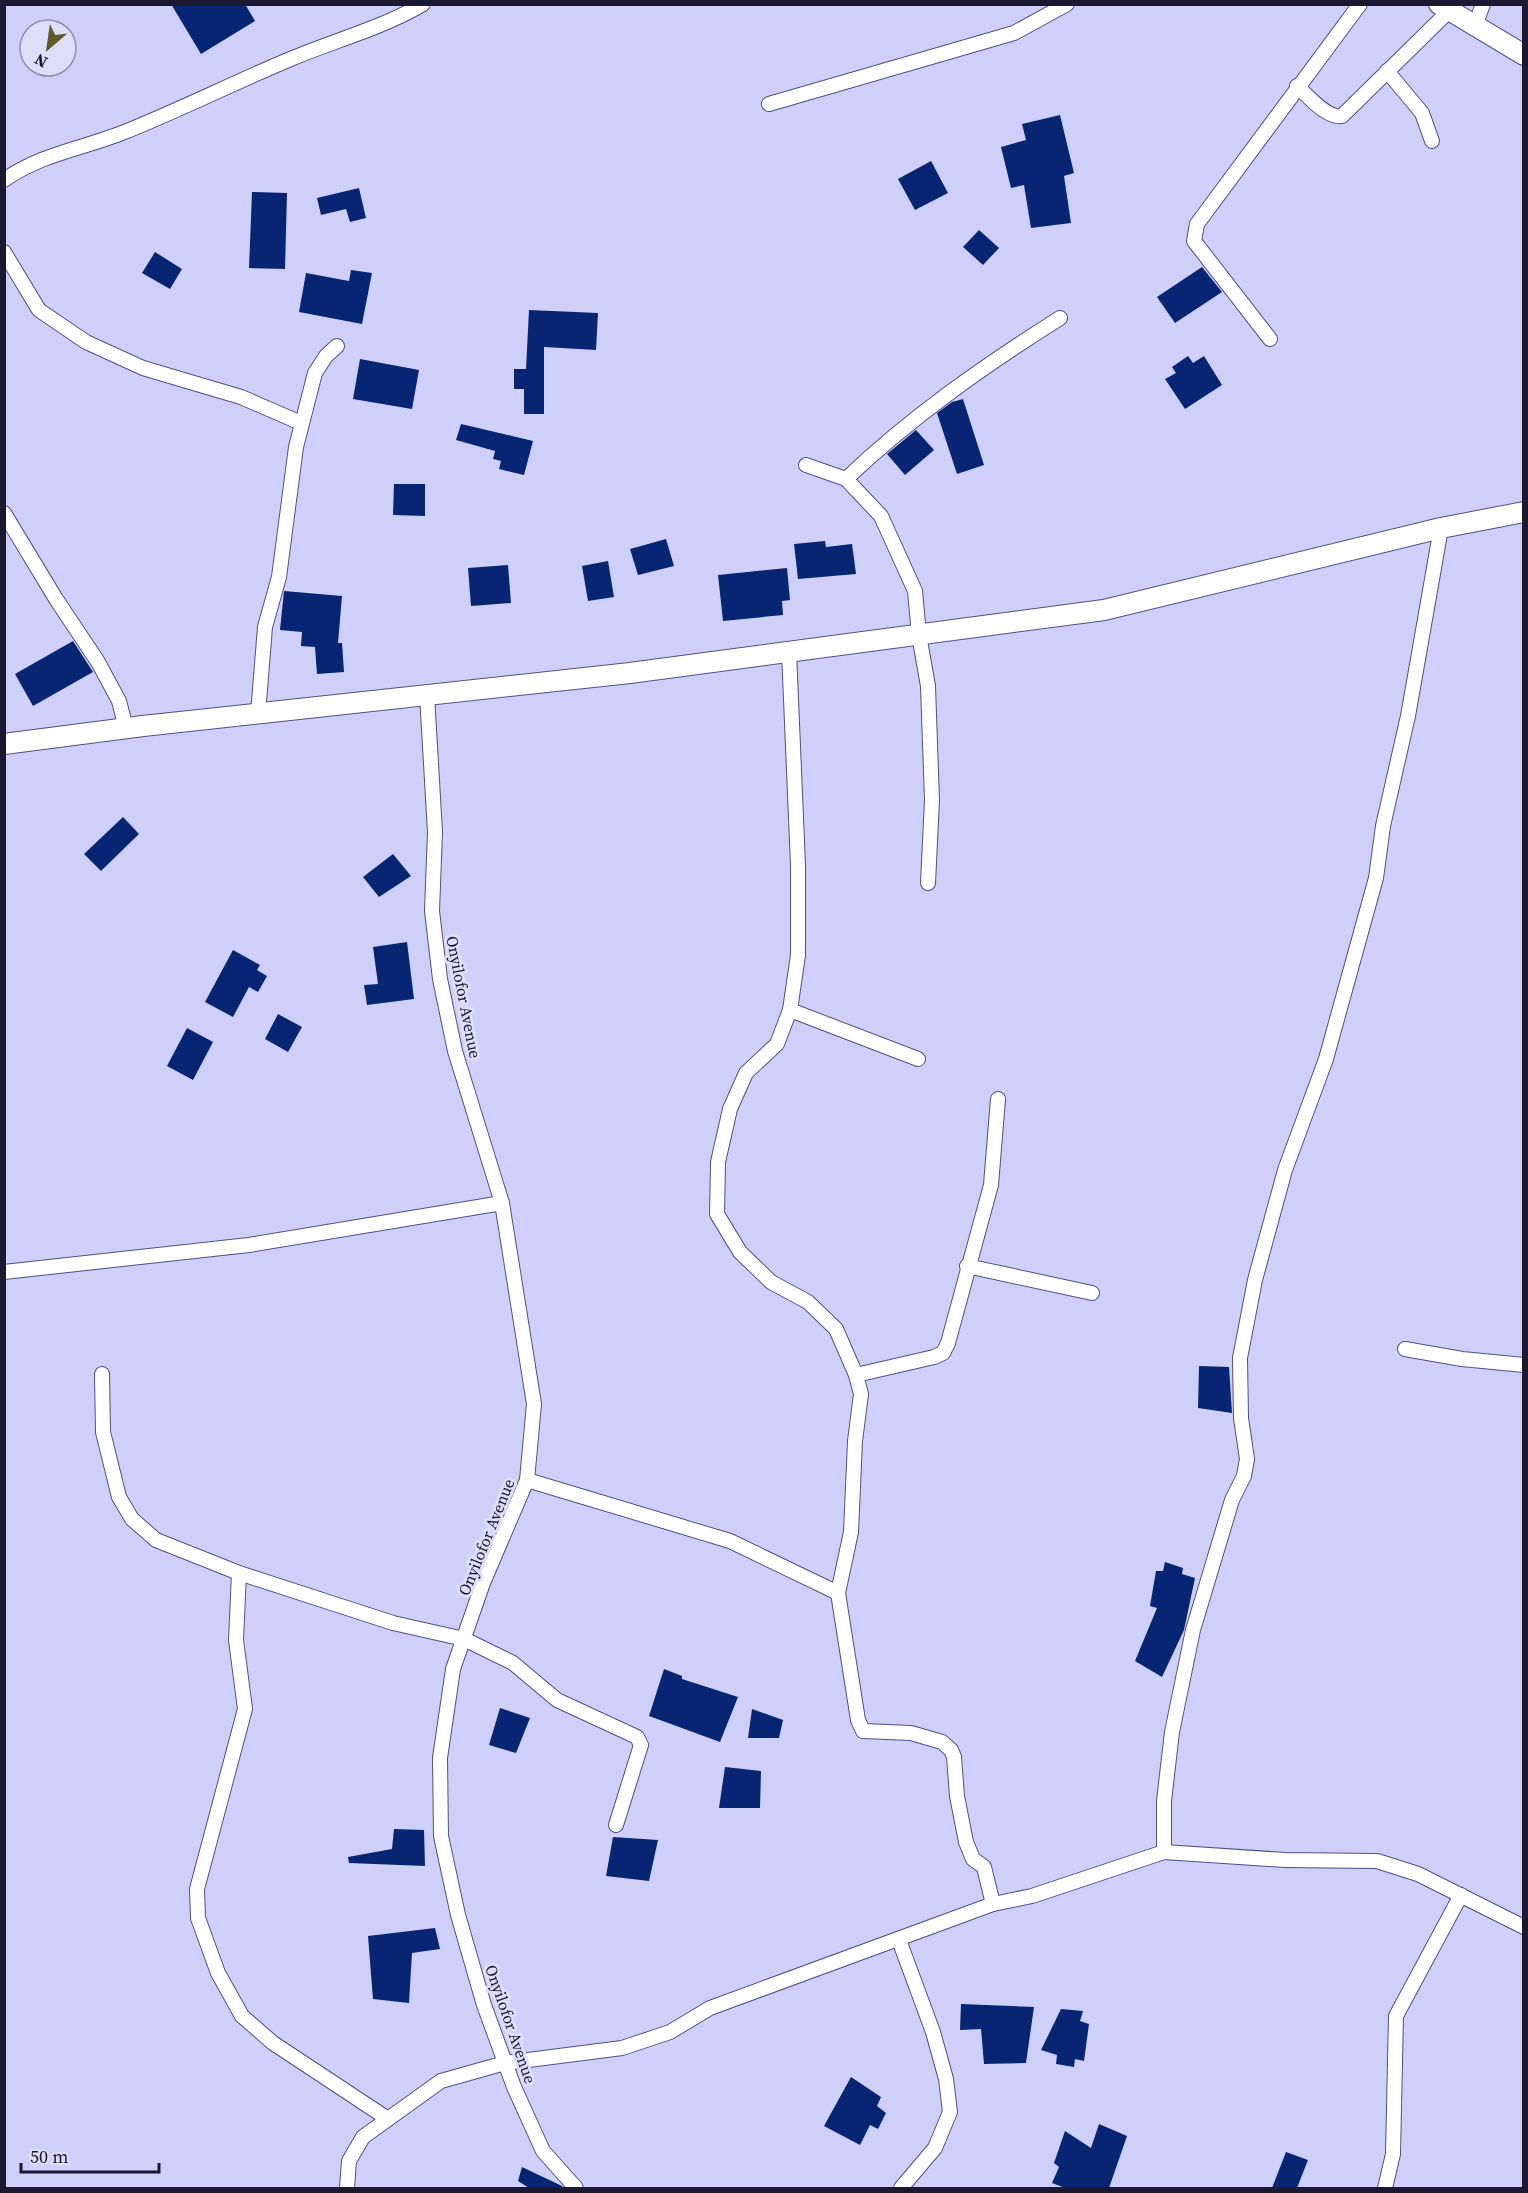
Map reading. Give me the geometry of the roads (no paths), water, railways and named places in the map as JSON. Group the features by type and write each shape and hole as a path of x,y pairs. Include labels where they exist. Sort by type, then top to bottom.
{"main road":[{"path":"1444,8 1524,55"},
{"path":"4,744 126,728 630,673 1104,610 1441,528 1524,512"}],"street":[{"path":"4,180 26,165 144,124 225,86 314,49 397,20 423,4"},
{"path":"769,104 1014,33 1067,4"},
{"path":"1270,339 1194,241 1197,224 1297,86 1360,4"},
{"path":"1475,26 1483,4"},
{"path":"1297,86 1328,112 1336,117 1342,116 1387,71 1444,8"},
{"path":"1387,71 1422,113 1432,141"},
{"path":"4,252 39,310 86,342 143,368 240,397 301,423"},
{"path":"846,479 889,438 1004,354 1060,318"},
{"path":"258,714 265,627 279,577 301,423 315,373 326,356 337,346"},
{"path":"806,465 846,479 881,516 915,591 919,635 928,686 932,800 928,883"},
{"path":"4,513 56,599 98,662 119,701 126,728"},
{"path":"1164,1852 1164,1801 1172,1732 1193,1630 1232,1500 1244,1476 1247,1459 1241,1418 1240,1358 1251,1302 1285,1170 1326,1059 1376,878 1383,826 1408,716 1441,528"},
{"path":"789,652 798,865 798,955 790,1010 777,1044 746,1073 730,1109 718,1162 717,1214 748,1260 771,1282 808,1302 836,1329 856,1375 861,1394 855,1441 851,1532 838,1593 858,1720 863,1731 911,1733 942,1742 951,1750 954,1757 957,1796 966,1842 973,1859 984,1868 993,1904"},
{"name":"Onyilofor Avenue","path":"426,695 435,832 432,911 440,979 455,1051 502,1203 534,1404 527,1480 483,1583 453,1669 440,1758 441,1836 458,1916 484,2005 505,2063 543,2151 576,2188"},
{"path":"790,1010 918,1059"},
{"path":"856,1375 934,1358 943,1353 948,1343 967,1266 991,1185 998,1099"},
{"path":"4,1272 249,1245 502,1203"},
{"path":"967,1266 1092,1293"},
{"path":"1405,1349 1462,1359 1524,1365"},
{"path":"102,1374 103,1432 119,1497 132,1520 156,1540 239,1573 393,1623 464,1639 513,1663 557,1700 638,1737 641,1745 616,1825"},
{"path":"527,1480 730,1541 838,1593"},
{"path":"239,1573 236,1640 245,1709 197,1889 198,1918 218,1973 243,2016 273,2043 387,2119"},
{"path":"347,2188 349,2161 363,2137 441,2081 505,2063 622,2048 670,2032 710,2008 993,1904 1032,1896 1164,1852 1285,1860 1377,1861 1418,1874 1524,1927"},
{"path":"1385,2188 1393,2154 1396,2016 1461,1895"},
{"path":"899,1940 933,2032 946,2079 950,2112 935,2148 901,2188"}]}
